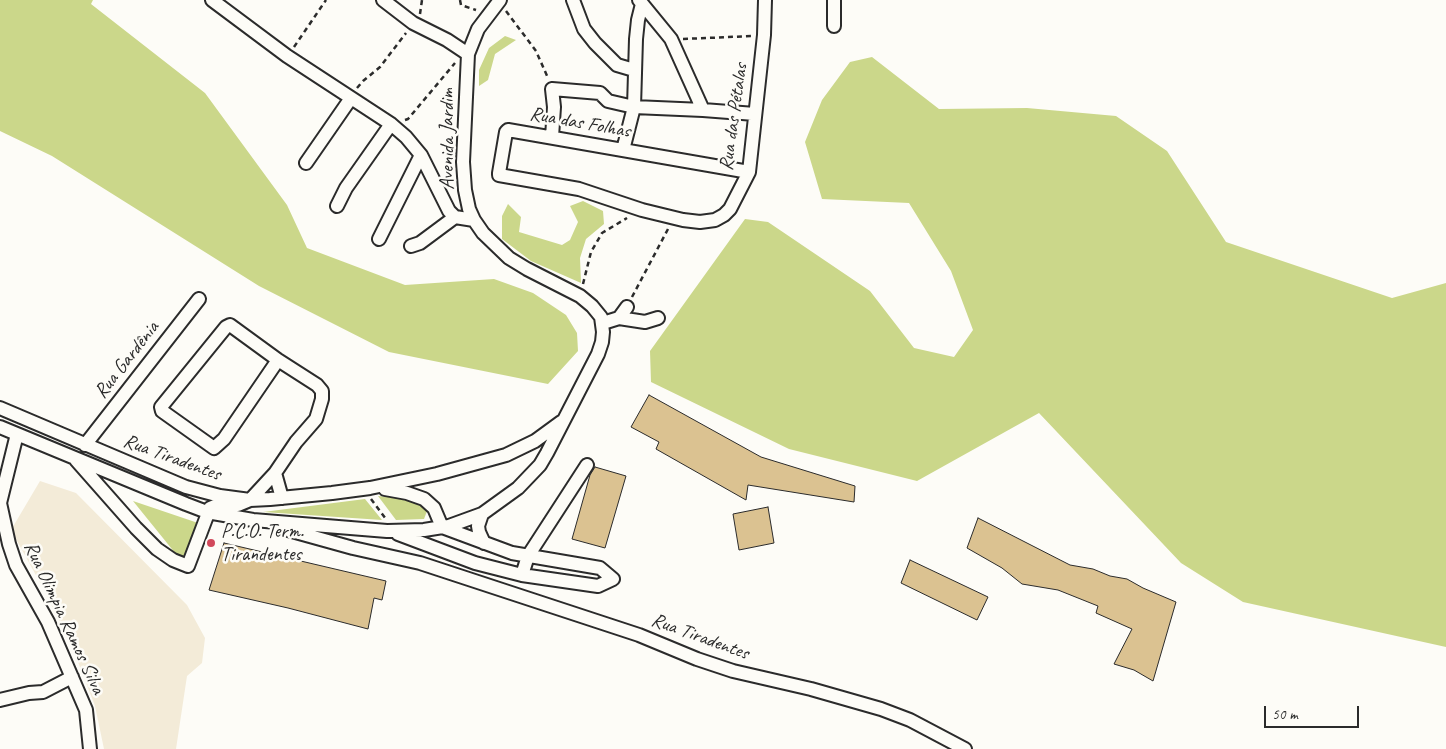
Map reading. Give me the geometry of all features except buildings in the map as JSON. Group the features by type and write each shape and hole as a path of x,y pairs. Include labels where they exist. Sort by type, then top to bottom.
{"street":[{"path":"212,0 287,56 391,124 406,137 421,155 440,195 455,217 474,220"},
{"path":"383,0 413,23 447,40 468,54"},
{"path":"573,0 584,29 595,43 617,65 634,70"},
{"name":"Rua das Pétalas","path":"642,210 700,222 715,220 730,209 749,172 766,0"},
{"path":"834,0 834,26"},
{"name":"Avenida Jardim","path":"500,1 478,30 468,54 463,162 465,190 474,220 493,245 527,269 580,296 597,310 602,323"},
{"path":"623,150 634,107 634,70 640,2"},
{"path":"640,2 671,39 703,110"},
{"path":"552,137 554,107 552,89 600,93 608,101 634,107 755,114"},
{"path":"306,164 350,98"},
{"path":"336,206 346,188 391,124"},
{"name":"Rua das Folhas","path":"642,210 578,188 499,175 506,130 749,172"},
{"path":"379,239 421,155"},
{"path":"411,246 420,243 455,217"},
{"name":"Rua Gardênia","path":"85,445 200,299"},
{"path":"619,318 627,307"},
{"path":"420,563 442,527 482,514 518,488 540,465 598,354 602,342 602,323 619,318 645,322 658,318"},
{"path":"186,487 200,499 208,512 213,506 238,505 250,500 275,473 296,442 316,419 322,391 317,385 278,360 234,326 228,325 162,407 162,411 214,448 224,439 278,360"},
{"name":"Rua Tiradentes","path":"0,408 186,487 220,496 250,500 370,493"},
{"path":"370,493 506,455 535,441 563,420"},
{"name":"Rua Tiradentes","path":"0,427 208,512 253,520 353,548 420,563 639,635 697,659 733,671 811,689 881,709 910,720 965,749"},
{"path":"0,503 17,434"},
{"path":"0,457 12,450"},
{"name":"Rua Tiradentes","path":"74,458 151,544 167,557 188,566 208,512"},
{"path":"522,575 528,556 587,465"},
{"path":"275,473 282,498"},
{"path":"370,493 407,492 424,500 434,508 442,527 503,550 528,556"},
{"name":"Rua Olimpia Ramos Silva","path":"0,503 9,544 16,565 48,622 86,710 90,749"},
{"path":"482,514 479,520 479,532 484,543"},
{"name":"Rua Tiradentes","path":"253,520 390,526 424,530 442,527"},
{"name":"Rua Tiradentes","path":"390,526 430,547 475,563 522,575 598,586 613,579 600,568 528,556"},
{"path":"0,700 29,692 43,692 72,677"}],"path":[{"path":"287,56 326,0"},
{"path":"350,98 363,81 380,67 419,16 422,0"},
{"path":"460,0 461,5 490,14"},
{"path":"500,1 536,51 552,89"},
{"path":"671,39 764,35"},
{"path":"391,124 408,118 453,64"},
{"path":"580,296 591,252 602,233 642,210"},
{"path":"627,307 674,218"},
{"path":"370,493 390,526"}],"shaded area":[{"path":"40,481 76,493 187,605 205,638 202,663 187,676 176,749 104,749 95,706 73,649 43,588 11,530"}],"green space":[{"path":"0,0 93,0 91,4 205,93 287,205 307,248 405,285 494,279 533,293 566,315 577,333 578,351 548,384 389,352 259,286 52,156 0,131"},
{"path":"505,36 516,40 495,54 488,80 479,86 479,70 489,48"},
{"path":"872,57 939,109 1027,108 1116,116 1167,151 1226,242 1392,298 1446,283 1446,647 1243,602 1181,563 1039,413 917,481 789,449 651,382 650,351 745,219 768,222 870,291 914,348 954,357 973,330 951,271 909,203 822,199 805,142 822,100 850,62"},
{"path":"583,201 603,211 604,224 586,239 580,258 581,283 531,261 502,239 502,216 508,204 521,217 519,232 562,245 570,240 578,222 570,206"},
{"path":"378,496 400,498 419,504 427,511 424,519 396,520"},
{"path":"365,499 382,520 263,512"},
{"path":"133,501 201,524 184,564"}],"place":[{"name":"P.C.O. Term. Tirandentes","path":"211,543"}]}
